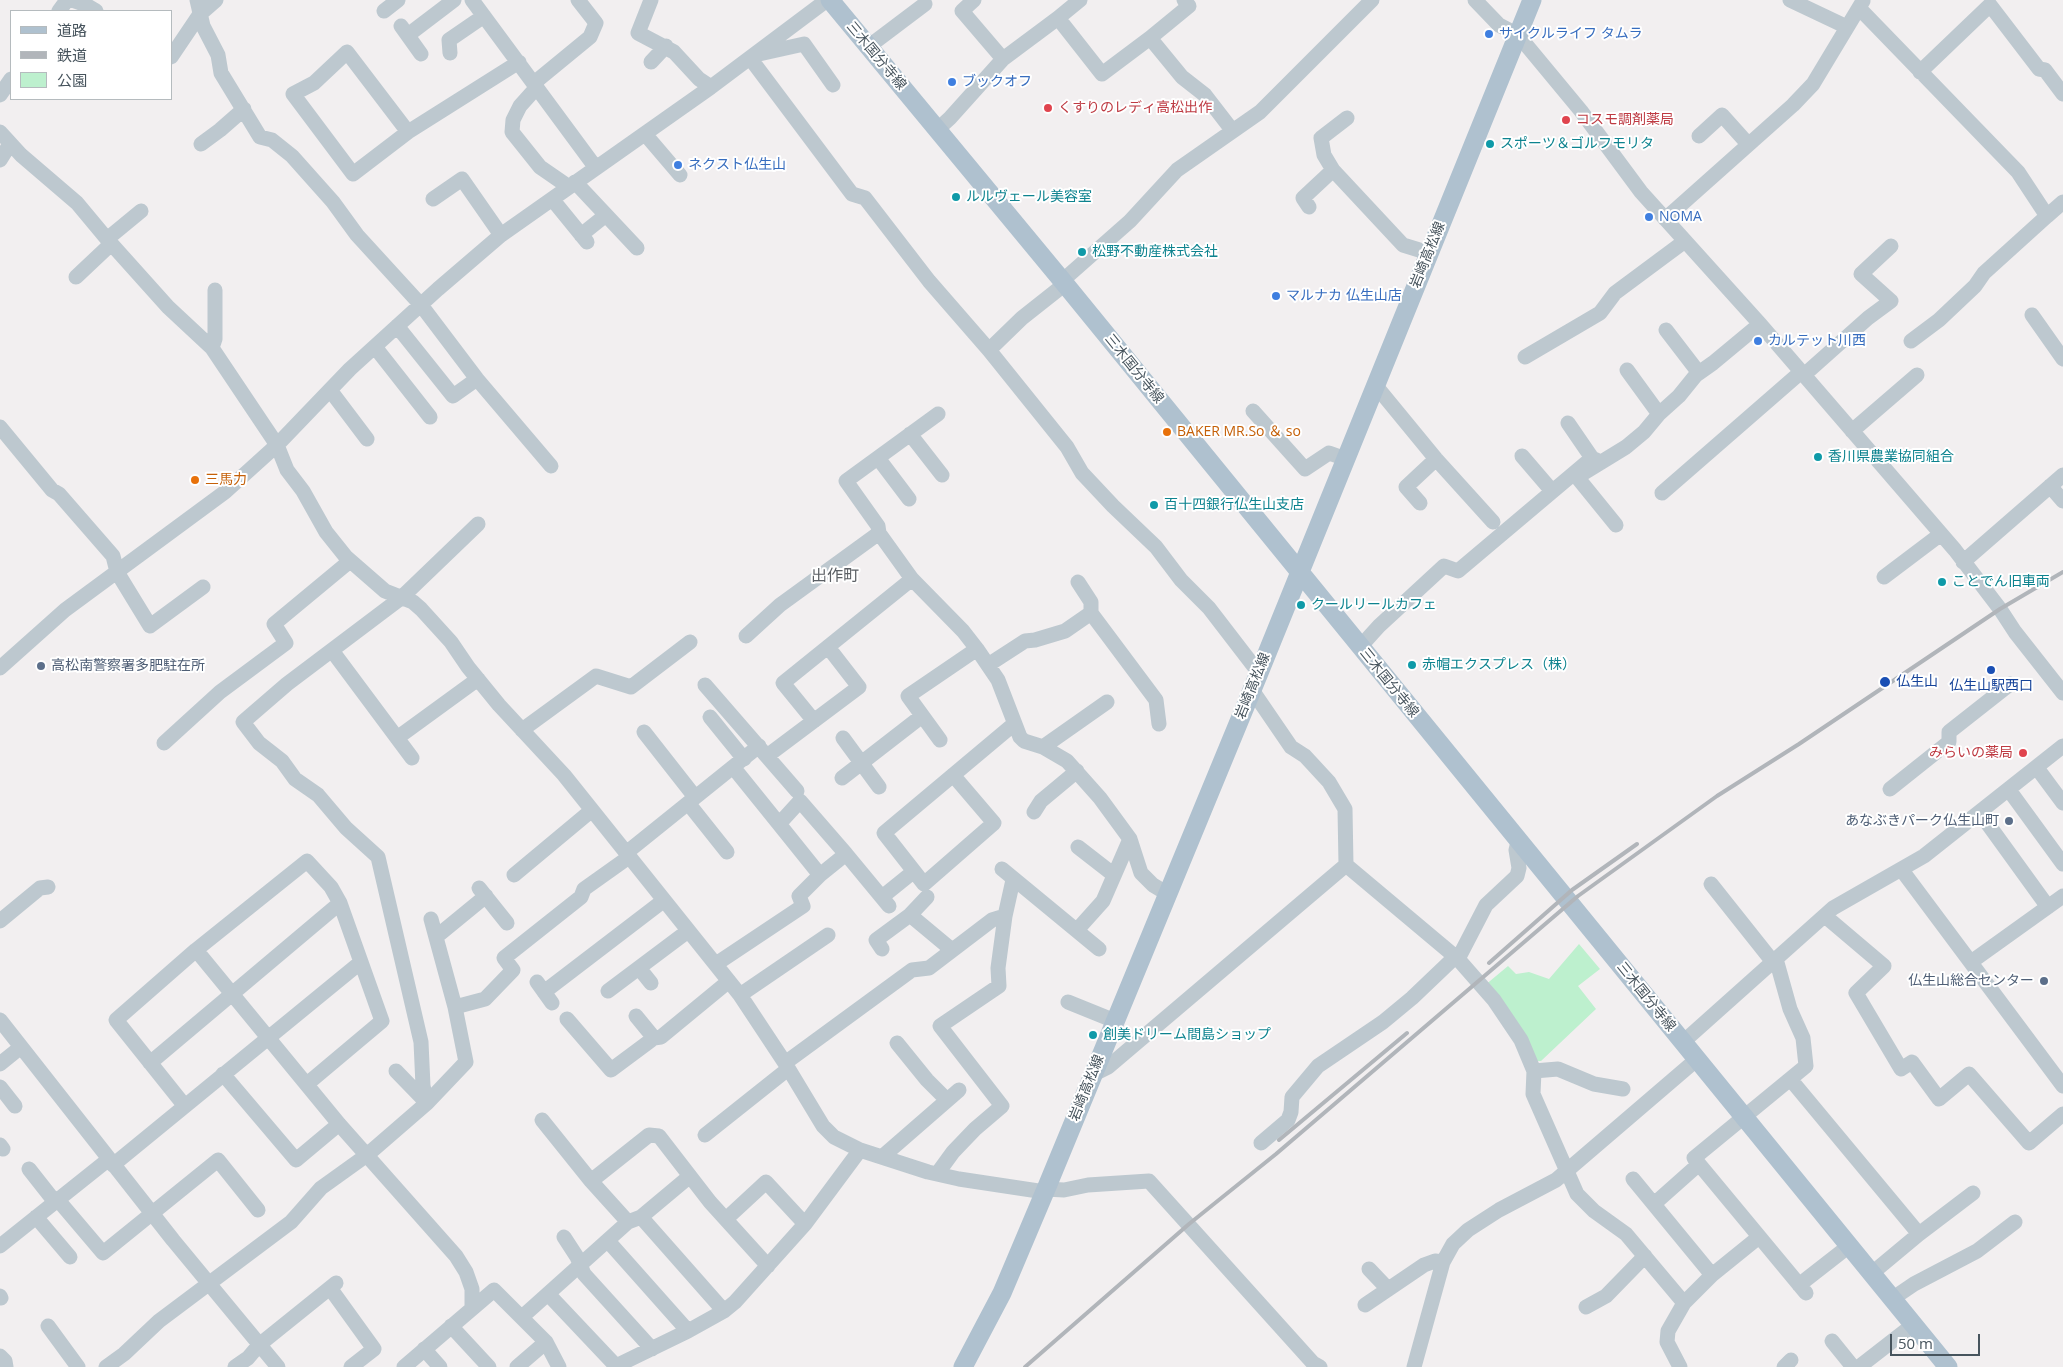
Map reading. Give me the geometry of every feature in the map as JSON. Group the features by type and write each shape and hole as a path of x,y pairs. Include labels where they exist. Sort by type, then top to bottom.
{"main road":[{"name":"三木国分寺線","path":"828,0 1063,282 1948,1367"},
{"name":"岩崎高松線","path":"963,1367 1002,1292 1046,1191 1092,1075 1300,573 1532,0"}],"street":[{"path":"72,0 90,5"},
{"path":"172,55 199,7 216,0"},
{"path":"384,11 398,0"},
{"path":"421,54 405,30 454,0"},
{"path":"472,0 596,168"},
{"path":"578,0 596,23 590,37 535,85 520,106 513,120 512,132 540,167 572,184 606,215 637,248"},
{"path":"651,0 638,33 666,46 699,79 711,87"},
{"path":"0,668 65,610 225,492 277,445 374,347 501,235 711,87 828,0"},
{"path":"974,0 962,11 1003,59"},
{"path":"937,130 1003,59 1080,0"},
{"path":"989,350 1124,227 1177,170 1260,112 1372,0"},
{"path":"1475,0 1499,25 1518,35 1581,111 1641,192 1760,324 1941,534 2063,693"},
{"path":"1790,0 1847,27"},
{"path":"1058,18 1102,74 1150,38 1190,2"},
{"path":"1920,72 1990,3 2039,69 2045,70 2063,94"},
{"path":"868,47 925,4"},
{"path":"1665,218 1793,106 1813,84 1861,4 1920,72 2018,172 2047,216"},
{"path":"199,7 203,26 218,55 221,73 260,137 272,140 292,156 333,202 357,235 421,305 478,378 551,466"},
{"path":"450,52 449,40 484,16"},
{"path":"1150,38 1182,77 1204,95 1232,130"},
{"path":"752,56 804,44 834,85"},
{"path":"651,62 666,46"},
{"path":"408,132 347,52 314,82 293,94 353,174 408,132 519,62"},
{"path":"752,56 852,194 865,198 929,281 989,350 1068,447 1082,473 1156,547 1181,580 1209,608 1259,672"},
{"path":"0,95 10,80"},
{"path":"201,144 244,109"},
{"path":"1698,136 1722,115 1748,144"},
{"path":"1347,118 1321,138 1324,155 1333,170 1403,245 1429,253"},
{"path":"0,132 10,144 78,203 168,307 212,348 277,445 288,470 303,491 326,532 350,560 385,591 412,602 428,615 478,679 522,730 543,751 740,995 787,1066 823,1126 834,1138 860,1150 937,1174 1046,1191 1149,1181 1306,1356 1320,1367"},
{"path":"645,134 680,175"},
{"path":"0,160 10,144"},
{"path":"1309,207 1303,198 1333,170"},
{"path":"433,199 462,179 501,235"},
{"path":"552,199 584,238 606,215"},
{"path":"1911,341 1954,307 1976,286 1984,273 2063,202"},
{"path":"76,277 109,241 141,212"},
{"path":"1525,357 1600,313 1615,293 1684,241"},
{"path":"1662,493 1868,318 1891,301 1862,274 1891,246"},
{"path":"212,348 215,339 215,290"},
{"path":"2032,315 2063,359"},
{"path":"1360,647 1378,626 1444,566 1458,571 1552,491 1597,460 1626,447 1644,432 1699,373 1760,324"},
{"path":"397,326 453,396 478,378"},
{"path":"1666,330 1699,373"},
{"path":"374,347 430,417"},
{"path":"1627,370 1659,414"},
{"path":"1852,431 1917,374"},
{"path":"1376,386 1436,459 1493,522"},
{"path":"330,390 367,439"},
{"path":"1253,411 1306,468 1329,453 1346,459"},
{"path":"938,414 846,481 878,526 879,533 912,579 963,631 988,665 998,680 1014,724 1024,741 1043,747 1068,761 1100,798 1130,839 1141,873 1153,885 1168,894"},
{"path":"1568,423 1597,460"},
{"path":"0,427 52,490 59,494 113,556 117,572 150,626 203,587"},
{"path":"910,434 942,475"},
{"path":"1522,456 1552,491"},
{"path":"878,458 909,499"},
{"path":"1420,503 1406,488 1436,459"},
{"path":"1597,460 1577,477 1616,525"},
{"path":"1963,562 2063,475"},
{"path":"2050,486 2063,501"},
{"path":"427,1103 423,1086 421,1042 378,857 346,828 318,795 295,779 282,761 259,743 243,722 294,678 402,598 478,524"},
{"path":"746,636 780,605 879,533"},
{"path":"1884,577 1941,534"},
{"path":"164,743 220,692 286,643 274,624 350,560"},
{"path":"814,721 783,683 912,579"},
{"path":"1078,582 1091,602 1091,612 1156,700 1158,724"},
{"path":"988,665 1025,641 1065,631 1091,612"},
{"path":"522,730 596,676 631,687 690,642"},
{"path":"454,1007 485,999 513,970 504,958 581,897 584,889 691,800 738,763 763,751 814,721 859,687 828,647"},
{"path":"940,740 908,696 977,649"},
{"path":"336,656 412,758"},
{"path":"397,738 478,679"},
{"path":"1890,789 1949,742 1949,732 2010,684"},
{"path":"705,685 797,791"},
{"path":"1252,690 1291,747 1305,756 1329,782 1345,809 1346,865 1457,958 1494,1000 1521,1040 1534,1071 1533,1094 1577,1194 1586,1204 1626,1234 1684,1303"},
{"path":"1043,747 1106,702"},
{"path":"842,778 922,716"},
{"path":"710,717 779,824 820,875"},
{"path":"953,775 994,823 924,884 884,833 953,775 1014,724"},
{"path":"644,732 727,852"},
{"path":"843,738 879,787"},
{"path":"1683,1042 1833,908 1924,856 2063,746"},
{"path":"2037,768 2063,803"},
{"path":"1034,812 1041,801 1077,771"},
{"path":"2009,790 2063,864"},
{"path":"779,824 800,801 885,902 913,872"},
{"path":"514,876 592,810"},
{"path":"1980,813 2048,907"},
{"path":"1077,930 1103,901 1130,839"},
{"path":"1261,1143 1288,1120 1292,1097 1318,1066 1383,1022 1457,958 1486,904 1517,876 1519,868 1516,850 1518,842"},
{"path":"1078,847 1114,875"},
{"path":"716,964 803,906 799,896 820,875 846,854"},
{"path":"184,1105 116,1020 196,950 307,861 331,887 340,903 382,1021 307,1084"},
{"path":"1092,1075 1108,1067 1346,865"},
{"path":"1901,869 2063,1086"},
{"path":"937,1174 953,1152 1002,1106 940,1026 999,986 998,968 1005,916 1007,874 1099,949"},
{"path":"1711,884 1774,960 1790,1009 1803,1038 1806,1066 1694,1158 1802,1289 1849,1246"},
{"path":"0,920 40,888 48,887"},
{"path":"436,937 482,892 507,923"},
{"path":"1971,962 2063,896"},
{"path":"882,949 876,940 910,915 927,897"},
{"path":"545,992 663,901"},
{"path":"150,1062 340,903"},
{"path":"910,915 952,950"},
{"path":"705,1135 787,1066 912,970 928,968 992,920 1005,916"},
{"path":"1825,916 1884,966 1856,993 1902,1069 1912,1062 1939,1099 1969,1074 2029,1143 2063,1114"},
{"path":"122,1367 291,1222 321,1188 367,1155 427,1103 466,1062 431,919"},
{"path":"608,991 688,931"},
{"path":"740,995 828,935"},
{"path":"196,950 339,1124 456,1256 466,1272 472,1289 472,1307"},
{"path":"0,1246 184,1105 361,962"},
{"path":"639,968 651,983"},
{"path":"567,1018 611,1070 654,1038 661,1038 729,981"},
{"path":"1068,1002 1115,1021"},
{"path":"636,1016 654,1038"},
{"path":"0,1020 152,1214 278,1367"},
{"path":"897,1043 927,1080 947,1100"},
{"path":"0,1064 21,1047"},
{"path":"1414,1367 1443,1262 1453,1244 1468,1230 1510,1204 1550,1184 1566,1172 1696,1060"},
{"path":"1534,1071 1558,1069 1594,1084 1623,1089"},
{"path":"396,1071 427,1103"},
{"path":"223,1074 296,1160 339,1124"},
{"path":"1791,1080 1919,1234"},
{"path":"0,1086 15,1106"},
{"path":"882,1157 959,1090"},
{"path":"542,1120 591,1181 634,1220 724,1312"},
{"path":"591,1181 649,1135 659,1136 726,1219 768,1266"},
{"path":"548,1294 615,1367 634,1363 652,1349 724,1312 735,1302 805,1224 860,1150"},
{"path":"29,1169 103,1252 218,1160 258,1210"},
{"path":"1654,1204 1699,1164"},
{"path":"522,1317 608,1241 690,1176"},
{"path":"1633,1179 1712,1275"},
{"path":"726,1219 766,1182 805,1224"},
{"path":"1871,1274 1973,1193"},
{"path":"36,1217 70,1257"},
{"path":"1892,1299 1914,1284 1977,1251 2015,1222"},
{"path":"564,1237 577,1257 584,1274 652,1349"},
{"path":"1680,1367 1667,1342 1668,1331 1684,1303 1712,1275 1759,1237"},
{"path":"608,1241 688,1332"},
{"path":"1586,1307 1606,1296 1645,1256"},
{"path":"1365,1305 1424,1265 1435,1261 1443,1262"},
{"path":"1368,1269 1388,1290"},
{"path":"236,1367 248,1358 259,1345 333,1285 374,1349 350,1367"},
{"path":"106,1367 124,1354 159,1321 212,1288"},
{"path":"404,1367 494,1290 546,1342 559,1367"},
{"path":"1859,1367 1913,1325"},
{"path":"48,1326 78,1367"},
{"path":"451,1326 489,1367"},
{"path":"1832,1341 1853,1367"},
{"path":"517,1367 546,1342"},
{"path":"424,1349 440,1367"},
{"path":"0,1356 5,1361 6,1367"}],"green space":[{"path":"1579,944 1600,969 1578,986 1596,1009 1541,1061 1534,1061 1484,986 1508,966 1516,974 1529,972 1549,979"}],"railway":[{"path":"1025,1367 1189,1224 1276,1154 1578,896 1717,796 1799,744 2000,609 2063,572"},
{"path":"1489,963 1572,890 1637,844"},
{"path":"1279,1140 1407,1033"}],"place":[{"name":"サイクルライフ タムラ","path":"1489,34"},
{"name":"ブックオフ","path":"952,82"},
{"name":"くすりのレディ高松出作","path":"1048,108"},
{"name":"コスモ調剤薬局","path":"1566,120"},
{"name":"スポーツ＆ゴルフモリタ","path":"1490,144"},
{"name":"ネクスト仏生山","path":"678,165"},
{"name":"ルルヴェール美容室","path":"956,197"},
{"name":"NOMA","path":"1649,217"},
{"name":"松野不動産株式会社","path":"1082,252"},
{"name":"マルナカ 仏生山店","path":"1276,296"},
{"name":"カルテット川西","path":"1758,341"},
{"name":"BAKER MR.So ＆ so","path":"1167,432"},
{"name":"香川県農業協同組合","path":"1818,457"},
{"name":"三馬力","path":"195,480"},
{"name":"百十四銀行仏生山支店","path":"1154,505"},
{"name":"ことでん旧車両","path":"1942,582"},
{"name":"クールリールカフェ","path":"1301,605"},
{"name":"赤帽エクスプレス（株）","path":"1412,665"},
{"name":"高松南警察署多肥駐在所","path":"41,666"},
{"name":"仏生山駅西口","path":"1991,670"},
{"name":"仏生山","path":"1885,682"},
{"name":"みらいの薬局","path":"2023,753"},
{"name":"あなぶきパーク仏生山町","path":"2009,821"},
{"name":"仏生山総合センター","path":"2044,981"},
{"name":"創美ドリーム間島ショップ","path":"1093,1035"}],"district":[{"name":"出作町","path":"835,576"}]}
